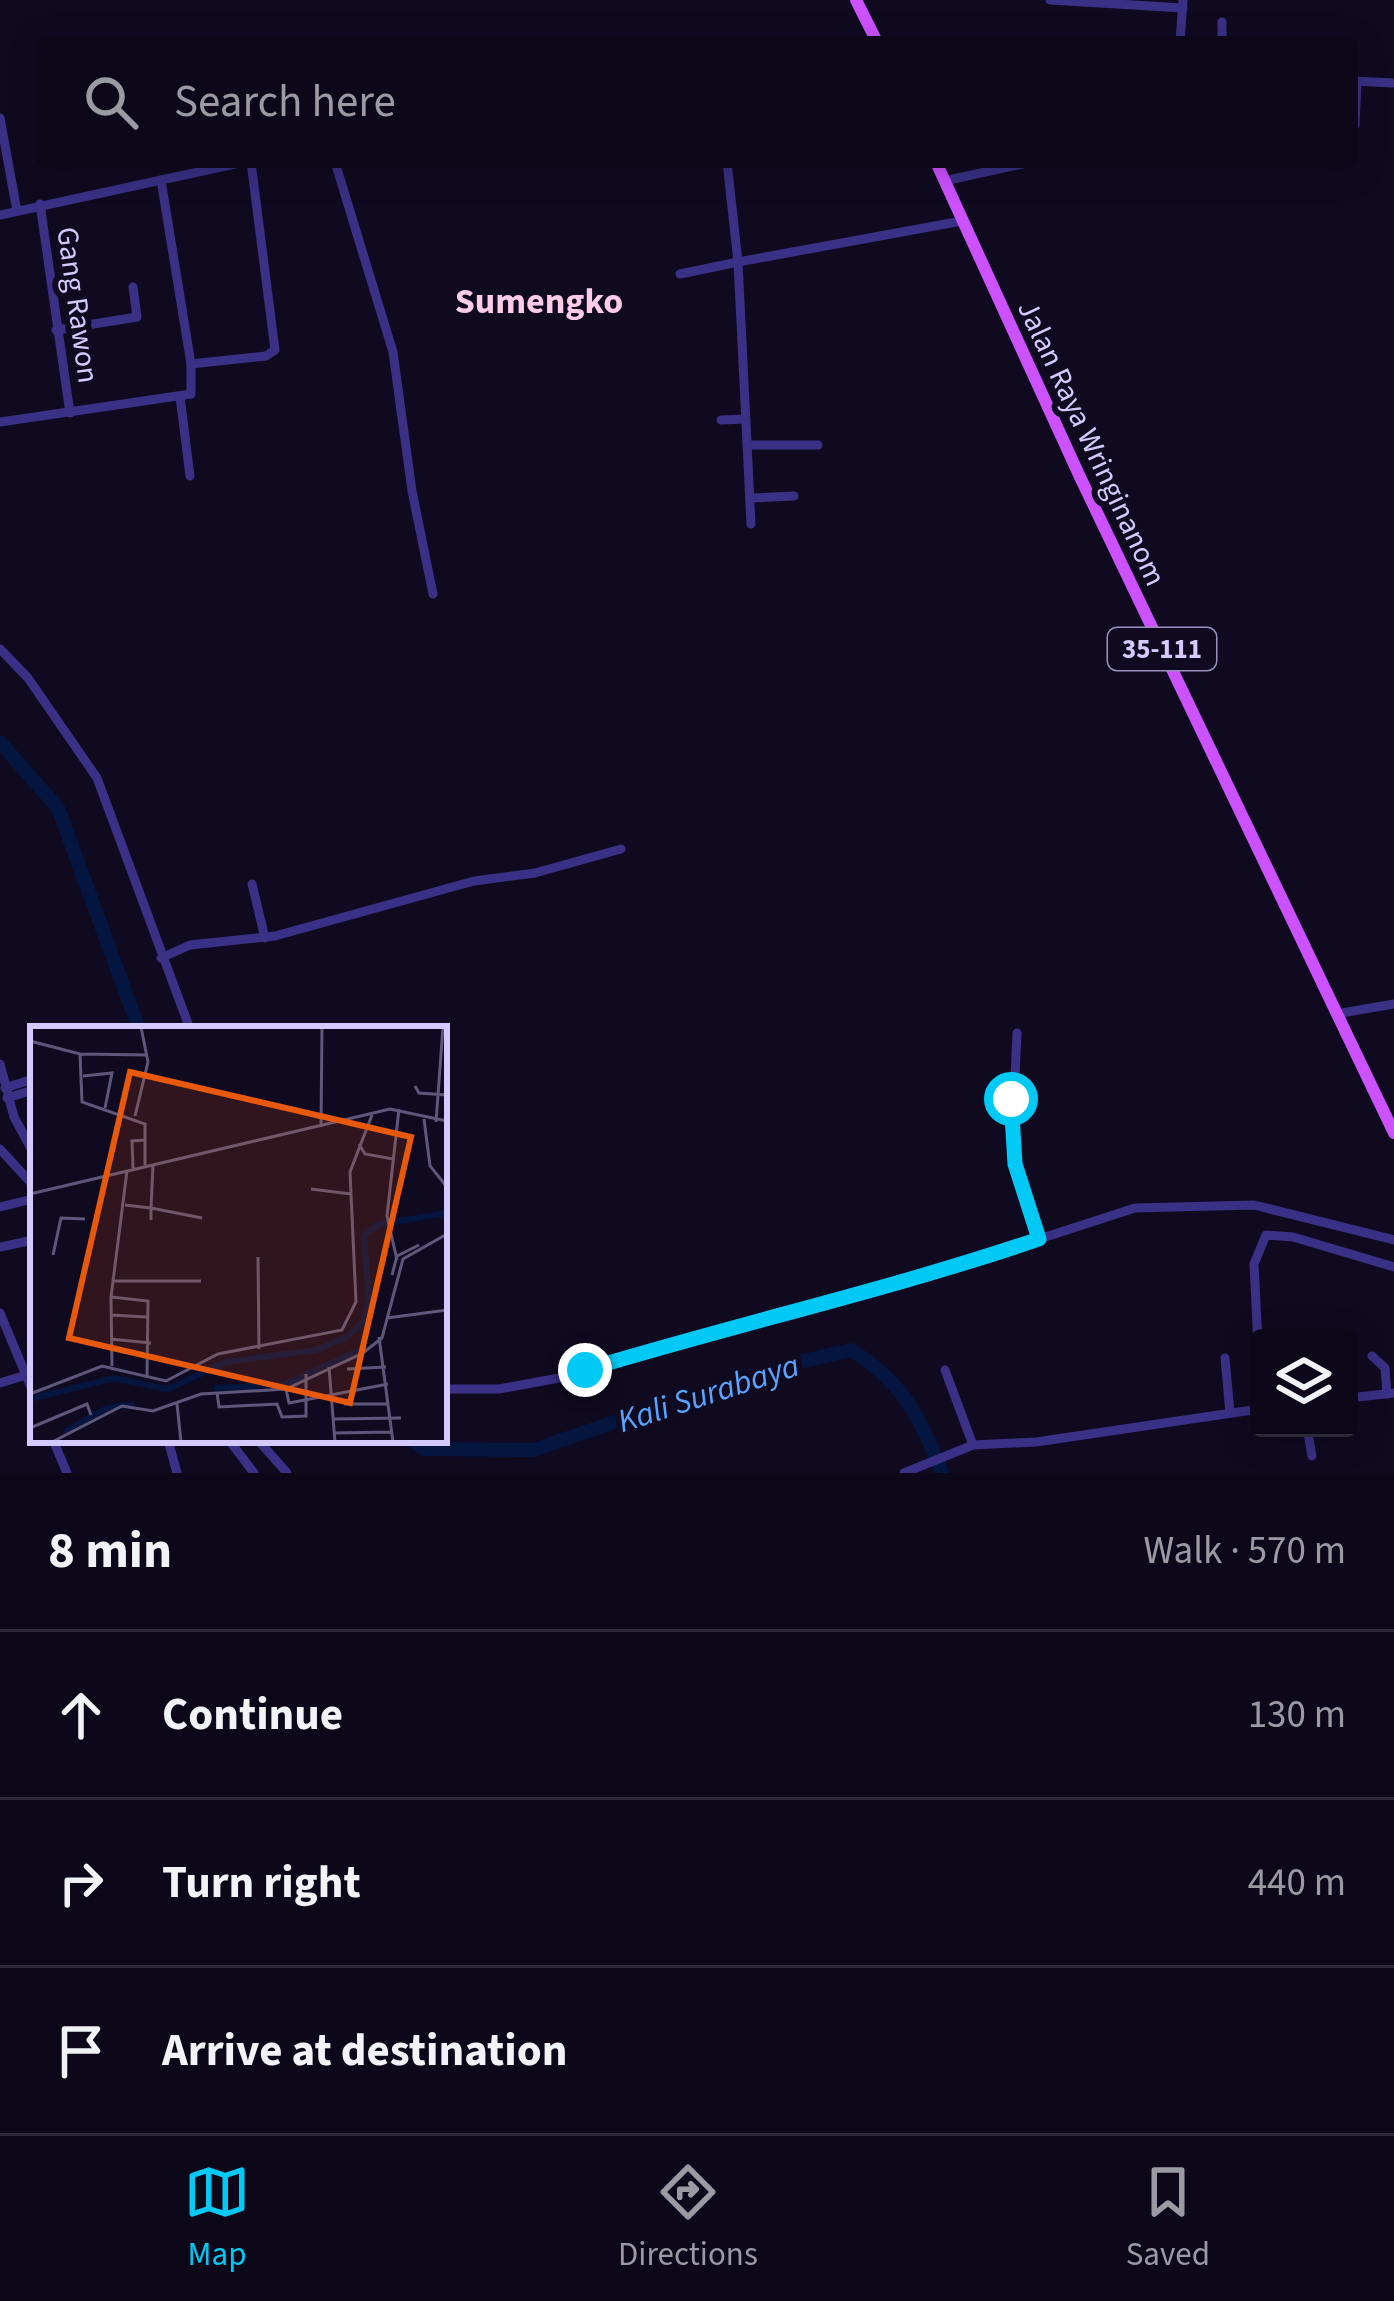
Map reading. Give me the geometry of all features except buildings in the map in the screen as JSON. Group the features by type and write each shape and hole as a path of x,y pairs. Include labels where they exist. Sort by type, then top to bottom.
{"main road":[{"path":"856,0 875,36"},
{"name":"Jalan Raya Wringinanom","path":"939,168 1346,1011 1394,1132"}],"street":[{"path":"1050,0 1183,4 1180,36"},
{"path":"1222,22 1222,36"},
{"path":"1358,82 1394,83"},
{"path":"0,118 17,211"},
{"path":"0,215 219,168"},
{"path":"191,364 266,356 275,350 249,168"},
{"path":"337,168 393,352 412,491 434,594"},
{"path":"728,168 738,262 751,524"},
{"path":"944,181 1004,168"},
{"path":"0,422 191,394 191,364 161,180"},
{"name":"Gang Rawon","path":"40,204 70,412"},
{"path":"680,274 962,221"},
{"path":"56,330 135,318 133,287"},
{"path":"180,398 190,476"},
{"path":"721,420 746,419"},
{"path":"747,445 818,445"},
{"path":"751,498 794,496"},
{"path":"0,649 53,711 97,778 189,1026"},
{"path":"161,958 190,945 265,938 474,881 535,873 621,849"},
{"path":"252,884 265,938"},
{"path":"1346,1011 1394,1004"},
{"path":"1017,1033 1012,1140 1039,1239"},
{"path":"0,1067 6,1093 28,1137"},
{"path":"6,1093 30,1081"},
{"path":"6,1093 30,1090"},
{"path":"0,1149 30,1182"},
{"path":"0,1207 30,1200"},
{"path":"447,1389 499,1389 559,1378 776,1313 884,1289 1135,1208 1245,1205 1300,1214 1394,1240"},
{"path":"1293,1237 1300,1214"},
{"path":"1258,1329 1256,1255 1266,1235 1293,1237 1394,1267"},
{"path":"0,1247 30,1241"},
{"path":"0,1312 30,1374 0,1383"},
{"path":"1358,1397 1390,1393 1385,1368 1372,1356"},
{"path":"1225,1358 1230,1413"},
{"path":"945,1370 968,1447"},
{"path":"904,1473 968,1447 1250,1410"},
{"path":"1309,1437 1312,1456"},
{"path":"54,1443 67,1473"},
{"path":"169,1443 177,1473"},
{"path":"231,1443 254,1473"},
{"path":"261,1443 287,1473"}],"waterway":[{"name":"Kali Surabaya","path":"0,742 58,808 138,1026"},
{"name":"Kali Surabaya","path":"416,1443 424,1449 533,1450 766,1370 851,1350 884,1375 908,1402 942,1473"}],"district":[{"name":"Sumengko","path":"539,300"}],"route":[{"path":"585,1370 776,1313 884,1289 1039,1239 1015,1164 1011,1099"}]}
